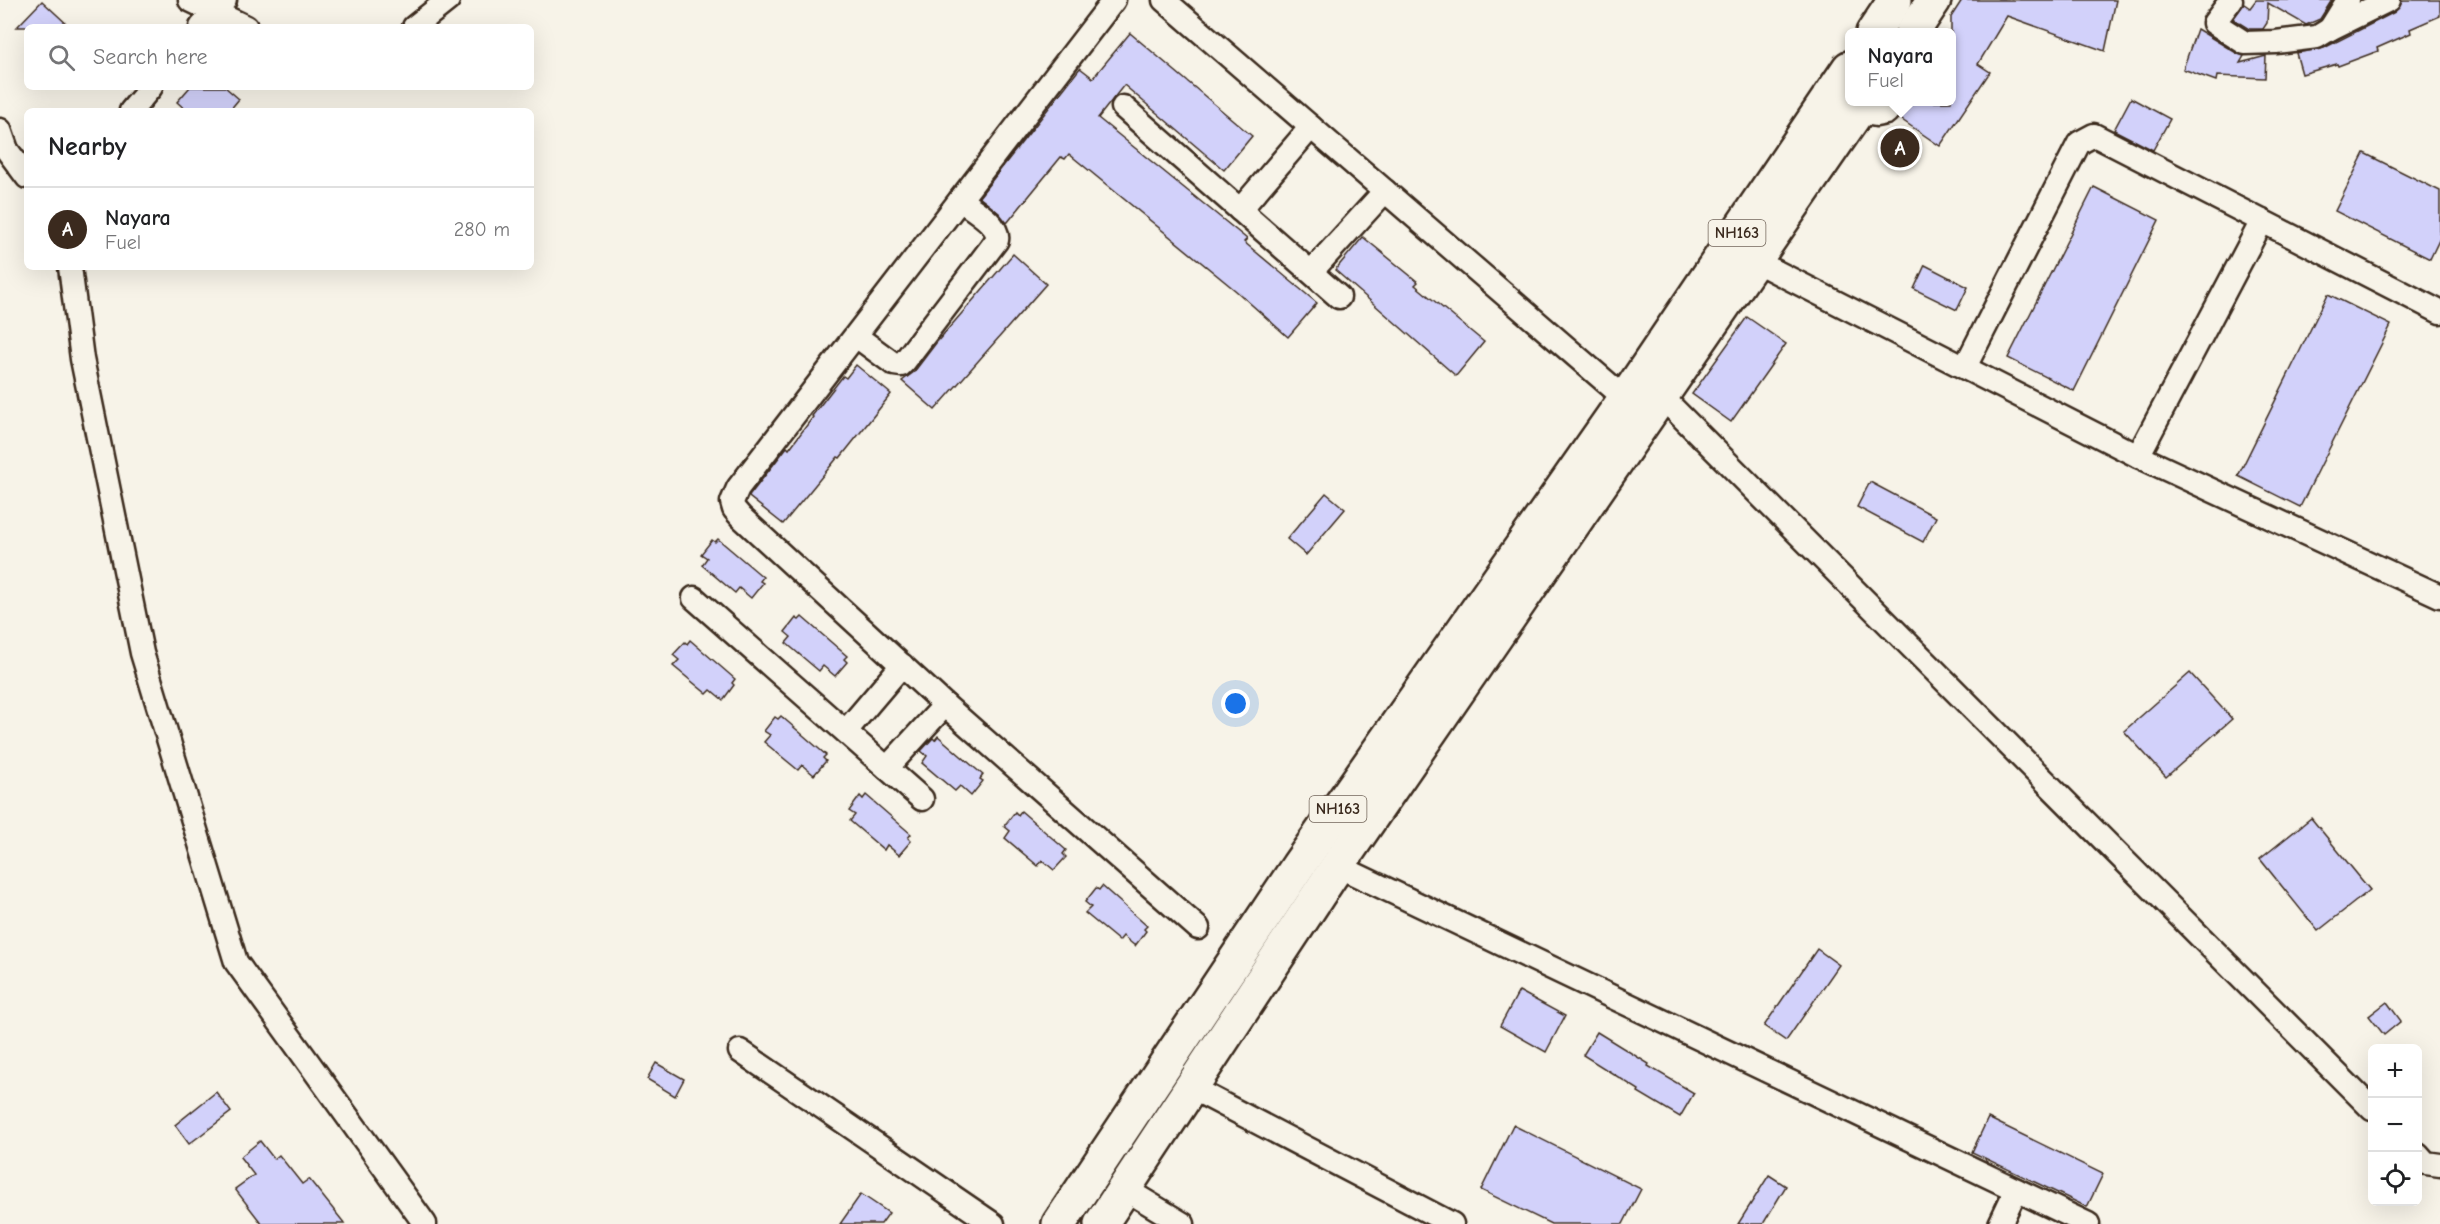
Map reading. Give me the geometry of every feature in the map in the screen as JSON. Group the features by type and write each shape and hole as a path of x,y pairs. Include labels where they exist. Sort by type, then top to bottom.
{"highway":[{"path":"1876,28 1895,0"},
{"name":"NH163","path":"1101,1224 1338,866 1643,397 1845,74"},
{"name":"NH163","path":"1059,1224 1298,866 1643,397 1755,261 1861,106"}],"street":[{"path":"190,0 239,24"},
{"path":"418,24 448,0"},
{"path":"1114,0 738,488 732,502 734,509 741,517 945,705 1198,928"},
{"path":"1164,0 1384,191 1643,397 2368,1104"},
{"path":"2231,0 2214,23 2245,43 2317,37 2389,0"},
{"path":"2330,29 2348,0"},
{"path":"134,108 148,90"},
{"path":"1861,106 1876,115 1886,113 1892,106"},
{"path":"1123,107 1339,297"},
{"path":"1240,210 1311,127"},
{"path":"0,130 7,150 24,173"},
{"path":"1965,368 2079,143 2094,135 2440,312"},
{"path":"1311,272 1384,191"},
{"path":"856,336 894,364 901,365 904,362 997,240 998,235 995,228 960,200"},
{"path":"2138,456 2262,222"},
{"path":"1755,261 2138,456 2440,596"},
{"path":"70,270 82,358 142,653 236,962 425,1224"},
{"path":"694,598 922,799"},
{"path":"846,731 902,665"},
{"path":"887,768 945,705"},
{"path":"1338,866 2088,1224"},
{"path":"740,1051 993,1224"},
{"path":"1190,1088 1452,1224"},
{"path":"2422,1158 2426,1163 2440,1165"},
{"path":"1125,1189 1183,1224"},
{"path":"2000,1224 2016,1190"}],"building":[{"path":"1962,0 2116,0 2105,51 2007,16 1978,64 1990,72 1940,146 1899,118 1908,106 1956,106 1956,28 1951,28 1951,17"},
{"path":"2256,0 2332,0 2320,19 2306,25 2268,3 2267,23 2263,29 2249,29 2233,19 2244,4 2250,8"},
{"path":"2403,0 2440,0 2440,16 2410,29 2411,33 2377,48 2378,51 2338,66 2337,64 2302,74 2296,53 2324,48 2395,12"},
{"path":"42,1 67,24 24,24 24,27 17,27"},
{"path":"2197,29 2244,56 2240,63 2266,56 2265,78 2217,76 2216,81 2183,69"},
{"path":"1130,33 1252,136 1224,170 1124,85 1098,118 1247,239 1244,242 1317,303 1288,337 1235,290 1069,154 1065,159 1061,157 1007,223 999,213 979,197 1080,68 1093,78"},
{"path":"187,90 228,90 239,99 232,108 184,108 177,102"},
{"path":"2131,98 2170,119 2153,150 2114,130"},
{"path":"2364,153 2440,191 2440,238 2430,259 2335,211"},
{"path":"2094,187 2159,220 2074,391 2008,358"},
{"path":"1363,237 1418,282 1415,285 1484,342 1456,376 1335,270"},
{"path":"1013,254 1046,284 935,410 902,381 914,372"},
{"path":"1925,265 1968,287 1957,310 1914,289"},
{"path":"2328,294 2391,325 2300,507 2238,476"},
{"path":"1747,317 1786,344 1731,422 1692,394"},
{"path":"856,365 891,394 783,524 749,497 787,447 789,449 843,376 846,378"},
{"path":"1870,482 1936,517 1923,542 1857,507"},
{"path":"1326,493 1345,509 1306,555 1287,539"},
{"path":"718,539 763,577 760,581 763,583 751,598 739,588 735,593 702,565 707,558 701,554 712,540 715,542"},
{"path":"802,617 847,656 844,659 847,662 835,676 823,666 819,671 786,643 791,637 785,632 796,618 799,620"},
{"path":"690,640 735,679 732,683 734,685 723,700 711,690 707,694 673,666 679,660 673,655 685,642 687,644"},
{"path":"2190,673 2232,719 2166,777 2124,731"},
{"path":"781,716 826,755 823,758 826,761 814,775 802,765 798,770 764,742 770,735 764,731 775,717 778,719"},
{"path":"938,736 983,775 980,779 983,781 971,796 960,786 955,791 922,763 927,756 921,751 933,738 935,740"},
{"path":"866,795 911,834 908,838 911,841 899,855 887,845 884,850 850,821 855,815 849,811 860,796 863,799"},
{"path":"1021,811 1066,850 1063,854 1066,857 1054,870 1042,860 1038,866 1005,838 1010,831 1004,826 1015,812 1018,815"},
{"path":"2311,818 2370,890 2318,931 2260,859"},
{"path":"1102,886 1147,926 1135,946 1123,936 1119,941 1085,913 1091,907 1085,902 1096,888 1099,890"},
{"path":"1817,949 1839,965 1786,1041 1764,1026"},
{"path":"1519,991 1565,1016 1546,1052 1500,1026"},
{"path":"2387,1002 2401,1021 2384,1035 2369,1016"},
{"path":"1597,1032 1694,1093 1680,1117 1583,1055"},
{"path":"656,1063 684,1079 675,1096 647,1079"},
{"path":"216,1092 231,1112 189,1144 175,1125"},
{"path":"1988,1118 2103,1174 2087,1207 1972,1152"},
{"path":"1513,1125 1641,1189 1623,1224 1551,1224 1481,1190"},
{"path":"260,1141 274,1159 279,1155 302,1184 309,1179 345,1224 262,1224 235,1189 254,1175 240,1157"},
{"path":"1769,1175 1786,1186 1763,1224 1738,1224"},
{"path":"861,1194 889,1213 881,1224 840,1224"}],"place":[{"name":"Nayara","path":"1900,148"}]}
